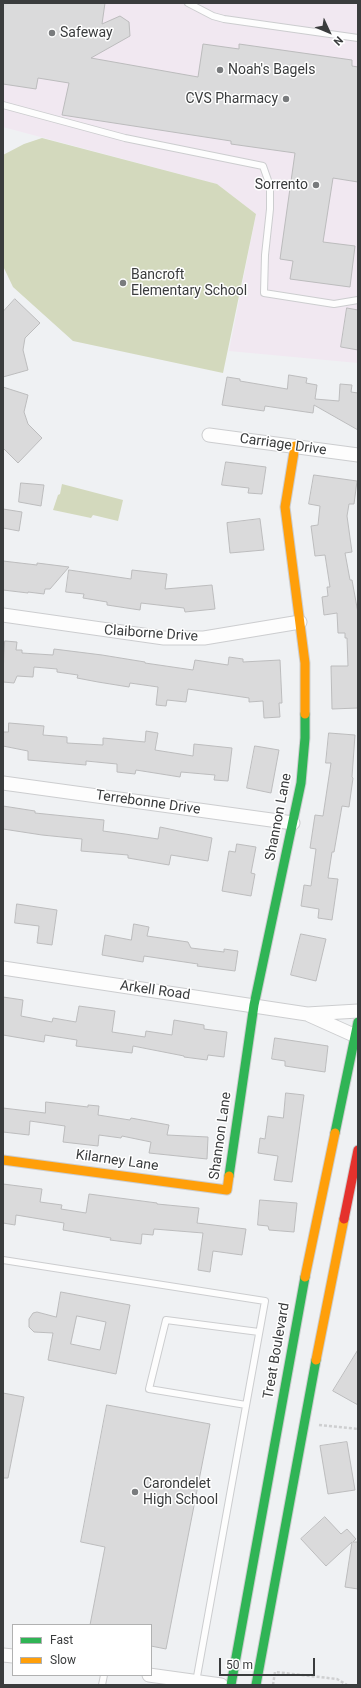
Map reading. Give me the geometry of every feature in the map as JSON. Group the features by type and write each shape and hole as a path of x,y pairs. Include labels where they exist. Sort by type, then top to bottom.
{"main road":[{"name":"Shannon Lane","path":"227,1190 254,1005 301,782 305,723 306,663 285,507 295,446"},
{"name":"Treat Boulevard","path":"231,1685 301,1297 357,1037 358,1022"},
{"path":"256,1685 328,1295 358,1150"},
{"name":"Kilarney Lane","path":"3,1160 227,1190"}],"street":[{"name":"Carriage Drive","path":"209,434 358,456"},
{"name":"Claiborne Drive","path":"3,615 164,638 204,638 300,622"},
{"name":"Terrebonne Drive","path":"3,784 293,823"},
{"name":"Arkell Road","path":"3,968 307,1014 358,1011"},
{"name":"Arkell Road","path":"307,1014 357,1037"},
{"path":"152,1675 220,1685"}],"lane":[{"path":"188,3 200,6 224,19 358,38"},
{"path":"3,105 125,138 263,166 270,186 270,209 264,293 334,304 358,300"},
{"path":"3,1260 265,1302 196,1682"},
{"path":"246,1405 148,1389 166,1320 259,1332"}],"path":[{"path":"304,1423 358,1429"},
{"path":"273,1685 275,1672 337,1678 347,1685"}],"shaded area":[{"path":"3,3 358,3 358,363 229,351 256,214 217,184 3,127"}],"green space":[{"path":"42,138 217,184 256,214 223,373 73,341 13,287 3,266 3,155 24,144"},
{"path":"62,484 123,500 118,521 93,515 91,518 53,510 58,495 60,494"}],"building":[{"path":"3,3 105,3 102,24 120,16 129,22 130,36 91,58 198,77 203,44 239,49 239,44 352,60 352,66 358,67 358,182 333,178 323,242 355,246 350,287 290,279 293,261 280,259 295,153 231,144 231,141 62,115 69,83 38,78 36,89 3,84"},
{"path":"15,299 40,323 25,338 23,350 28,370 3,377 3,312"},
{"path":"347,308 358,310 358,350 341,347"},
{"path":"289,375 307,378 306,383 317,385 315,399 339,401 340,384 352,385 351,392 358,393 358,430 314,405 313,413 265,406 264,411 222,405 227,377 240,379 240,381 287,389"},
{"path":"3,387 28,395 24,412 28,424 42,438 18,463 3,448"},
{"path":"226,462 266,467 262,494 248,493 249,488 222,485"},
{"path":"314,475 357,481 354,504 349,504 347,516 352,552 345,553 358,613 358,708 332,709 331,666 348,666 347,638 345,638 345,633 338,633 337,613 324,615 322,597 328,596 327,587 330,587 325,555 315,556 311,526 318,525 320,506 309,504"},
{"path":"21,483 44,485 41,506 19,502"},
{"path":"3,509 22,512 19,531 3,528"},
{"path":"260,519 264,550 230,553 227,523"},
{"path":"3,561 69,567 50,589 45,589 44,594 28,593 3,590"},
{"path":"69,570 131,579 132,570 167,574 165,589 212,585 215,609 185,612 184,608 141,603 140,610 107,605 107,602 83,598 84,594 66,592"},
{"path":"5,641 17,642 16,650 22,650 22,653 53,655 54,649 102,655 193,670 195,660 228,665 229,657 243,659 243,662 280,660 282,703 279,703 280,717 264,718 263,701 249,702 249,698 188,689 186,702 167,700 166,706 156,705 158,687 130,683 129,687 98,682 77,678 78,675 57,672 57,669 34,667 33,677 17,676 14,683 3,682"},
{"path":"9,723 44,726 43,735 67,737 67,743 103,745 103,738 145,742 146,731 158,733 155,750 193,756 194,744 232,748 228,781 214,780 215,775 181,772 180,777 136,770 135,774 117,772 117,764 86,761 86,765 28,760 28,751 3,746 3,732 8,732"},
{"path":"329,733 355,735 353,778 349,807 342,806 328,878 338,879 332,920 318,918 319,909 301,906 304,885 311,886 316,849 310,848 315,815 323,816 331,763 326,763"},
{"path":"255,746 279,750 271,793 247,788"},
{"path":"3,806 35,811 35,813 104,820 103,831 158,839 160,827 212,838 208,861 171,855 169,865 128,858 128,855 81,851 82,839 3,829"},
{"path":"237,844 256,847 251,873 255,874 251,896 222,891 229,851 235,852"},
{"path":"17,904 57,910 52,945 37,943 39,926 15,923"},
{"path":"134,924 149,927 147,936 188,942 191,948 224,952 224,949 238,951 235,971 197,966 198,964 144,956 143,962 102,955 105,935 131,940"},
{"path":"301,934 326,939 316,981 291,975"},
{"path":"3,997 23,1000 21,1016 52,1022 53,1018 76,1022 79,1006 115,1011 112,1032 145,1037 146,1031 172,1035 174,1020 204,1025 204,1029 227,1032 224,1057 208,1055 207,1060 184,1057 133,1046 132,1053 76,1046 77,1040 45,1035 44,1042 3,1035"},
{"path":"275,1038 328,1046 325,1072 285,1066 285,1061 272,1059"},
{"path":"286,1093 304,1095 292,1182 274,1180 278,1156 258,1153 260,1138 265,1139 268,1116 283,1118"},
{"path":"46,1102 88,1107 88,1105 99,1106 98,1115 130,1120 131,1118 169,1125 167,1135 208,1137 207,1159 149,1153 151,1142 122,1136 121,1138 99,1135 98,1146 63,1142 65,1126 30,1121 29,1135 3,1132 3,1108 45,1113"},
{"path":"3,1184 42,1189 40,1202 62,1205 61,1209 86,1213 89,1194 157,1204 199,1208 197,1223 246,1229 242,1255 213,1251 210,1272 198,1270 203,1233 154,1229 153,1235 142,1234 141,1244 110,1240 111,1238 63,1230 64,1223 16,1215 15,1225 3,1223"},
{"path":"260,1200 297,1203 294,1232 269,1230 268,1226 258,1225"},
{"path":"61,1292 130,1305 116,1374 48,1360 53,1333 34,1332 29,1327 29,1319 33,1313 37,1312 56,1317","holes":["77,1316 106,1322 100,1350 71,1344"]},
{"path":"358,1350 358,1405 333,1391"},
{"path":"3,1393 24,1397 8,1478 3,1478"},
{"path":"107,1405 210,1424 166,1649 152,1646 152,1624 90,1624 105,1547 81,1542"},
{"path":"347,1442 355,1490 328,1494 320,1446"},
{"path":"325,1517 341,1534 347,1529 356,1539 353,1542 358,1542 358,1589 345,1587 352,1542 326,1566 301,1539"}],"traffic: fast":[{"path":"229,1176 254,1005 301,783 305,738 305,714"},
{"path":"335,1133 358,1022"},
{"path":"231,1685 305,1277"},
{"path":"256,1685 316,1360"}],"traffic: slow":[{"path":"295,446 285,507 305,663 305,714"},
{"path":"305,1277 335,1133"},
{"path":"3,1160 227,1190 229,1176"},
{"path":"316,1360 344,1219"}],"traffic: jam":[{"path":"344,1219 358,1150"}],"place":[{"name":"Safeway","path":"52,33"},
{"name":"Noah's Bagels","path":"220,70"},
{"name":"CVS Pharmacy","path":"286,99"},
{"name":"Sorrento","path":"316,185"},
{"name":"Bancroft Elementary School","path":"123,283"},
{"name":"Carondelet High School","path":"135,1492"}]}
